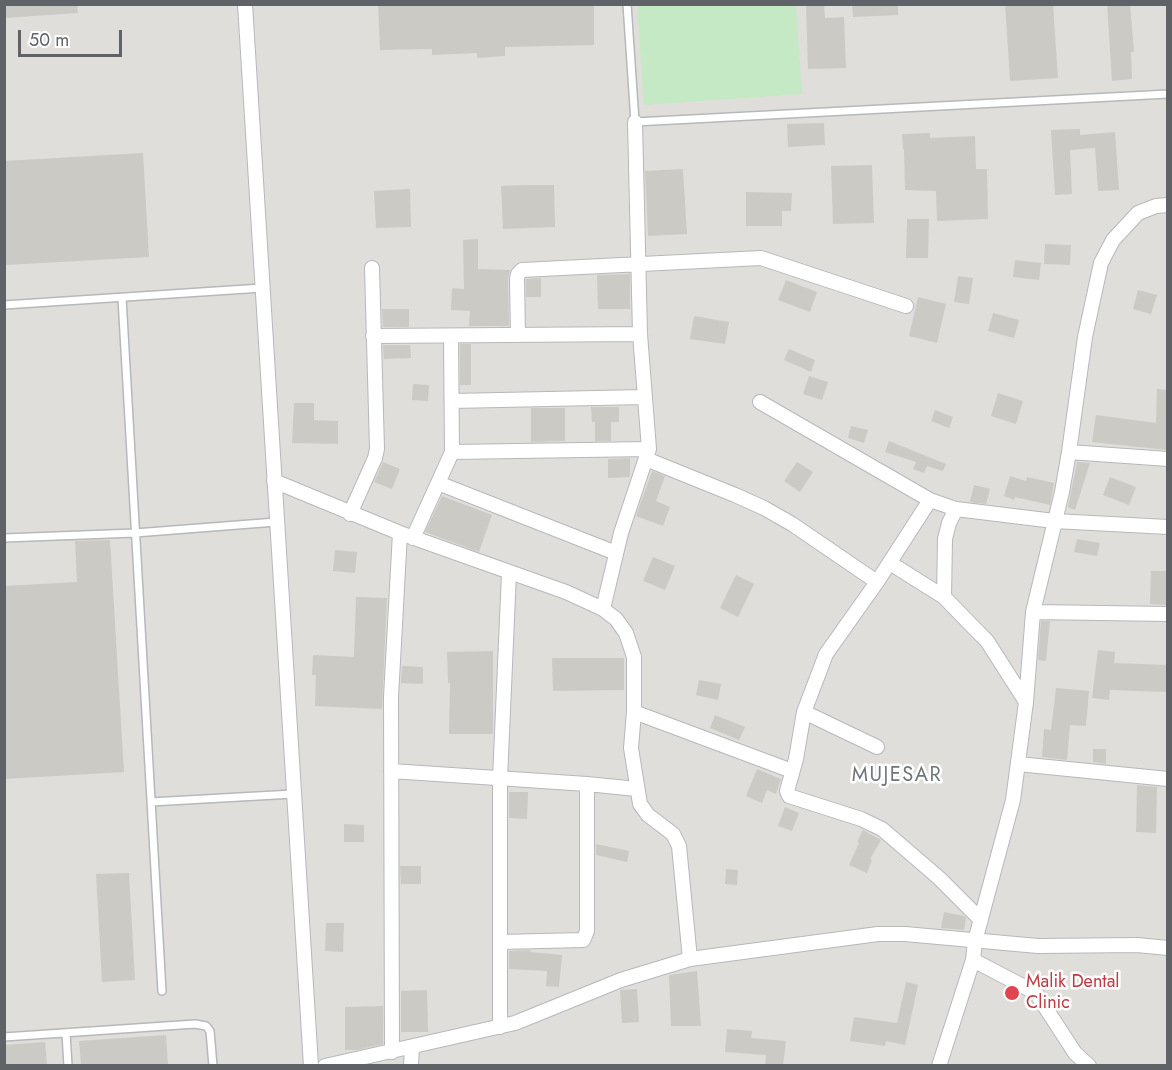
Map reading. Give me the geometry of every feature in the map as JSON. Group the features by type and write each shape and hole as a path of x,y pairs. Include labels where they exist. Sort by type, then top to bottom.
{"street":[{"path":"245,4 311,1065"},
{"path":"603,609 616,553 647,454 640,334 635,122"},
{"path":"939,1065 973,960 975,941 1014,800 1026,702 1033,612 1069,452 1085,337 1101,262 1113,240 1138,213 1156,206 1167,205"},
{"path":"518,335 517,279 522,270 761,258 906,306"},
{"path":"350,514 377,449 372,268"},
{"path":"373,336 640,334"},
{"path":"413,538 452,452 451,336"},
{"path":"452,401 645,397"},
{"path":"760,402 930,500 956,509 1054,521 1167,527"},
{"path":"452,452 647,454 764,508 792,524 877,582"},
{"path":"1069,452 1167,459"},
{"path":"273,481 413,538 566,592 603,609 616,619 626,633 634,657 634,712 631,748 640,804 673,834 678,846 690,959"},
{"path":"438,483 616,553"},
{"path":"930,500 890,563 826,654 804,712 796,759 787,791 789,796 861,819 882,829 939,878 981,920"},
{"path":"944,597 945,538 956,509"},
{"path":"392,1052 391,697 400,533"},
{"path":"890,563 944,597 987,642 1026,702"},
{"path":"500,1027 500,779 509,573"},
{"path":"1033,612 1167,614"},
{"path":"634,712 792,771"},
{"path":"804,712 877,747"},
{"path":"1018,764 1167,778"},
{"path":"391,771 637,789"},
{"path":"500,942 583,940 587,931 587,784"},
{"path":"325,1065 515,1023 621,980 690,959 878,934 905,934 1038,946 1137,945 1167,948"},
{"path":"973,960 1036,993 1075,1053 1089,1065"},
{"path":"411,1047 411,1065"}],"lane":[{"path":"627,4 635,122 1167,94"},
{"path":"4,305 262,288"},
{"path":"122,298 162,991"},
{"path":"4,538 135,533 276,522"},
{"path":"151,802 294,794"},
{"path":"4,1037 188,1024 206,1026 211,1037 213,1065"},
{"path":"66,1033 68,1065"}],"shaded area":[{"path":"5,5 1167,5 1167,1065 5,1065"}],"green space":[{"path":"637,5 796,5 802,94 644,105"}],"building":[{"path":"4,4 77,4 78,13 4,18"},
{"path":"378,4 594,4 594,45 505,47 505,56 477,58 477,53 432,55 432,49 380,50"},
{"path":"806,4 824,4 825,18 844,17 846,68 808,69"},
{"path":"852,4 898,4 898,15 853,17"},
{"path":"1005,4 1053,4 1058,78 1010,81"},
{"path":"1107,4 1130,4 1134,52 1131,52 1132,79 1112,81"},
{"path":"824,123 825,145 788,147 787,124"},
{"path":"1080,129 1080,135 1115,132 1119,190 1098,191 1095,148 1070,150 1072,194 1055,195 1051,130"},
{"path":"930,133 930,138 975,136 976,169 987,169 988,219 937,221 936,191 905,190 902,134"},
{"path":"143,153 149,257 6,265 4,161"},
{"path":"872,165 874,223 833,224 831,166"},
{"path":"683,169 687,234 648,236 645,171"},
{"path":"554,185 555,227 503,229 501,186"},
{"path":"410,189 411,227 376,228 374,191"},
{"path":"746,192 792,193 791,211 782,211 782,226 746,226"},
{"path":"907,219 929,219 928,258 906,258"},
{"path":"478,239 478,269 510,270 508,279 509,326 469,326 470,311 451,310 452,288 464,289 463,240"},
{"path":"1045,244 1071,245 1070,265 1044,264"},
{"path":"1015,260 1041,263 1039,280 1013,277"},
{"path":"630,274 630,309 598,309 597,275"},
{"path":"958,276 973,278 969,304 954,302"},
{"path":"541,278 541,297 526,297 526,279"},
{"path":"786,280 817,292 810,312 778,300"},
{"path":"1138,290 1157,295 1151,314 1133,309"},
{"path":"918,297 946,304 937,343 909,336"},
{"path":"382,309 409,309 409,327 383,327"},
{"path":"993,313 1019,320 1014,338 988,331"},
{"path":"694,316 729,322 725,344 690,339"},
{"path":"460,344 471,344 471,385 460,385"},
{"path":"383,345 410,345 411,358 384,359"},
{"path":"789,349 815,360 811,372 784,360"},
{"path":"809,376 828,382 822,400 803,394"},
{"path":"413,384 429,385 428,401 412,400"},
{"path":"1157,389 1167,390 1167,450 1092,442 1096,415 1156,423"},
{"path":"998,393 1023,401 1016,424 991,416"},
{"path":"294,403 314,403 314,420 338,421 338,444 292,443"},
{"path":"591,407 619,407 619,422 611,422 611,441 595,441 595,422 592,422"},
{"path":"531,408 565,408 565,441 531,442"},
{"path":"935,410 953,417 949,428 931,421"},
{"path":"851,426 868,430 864,443 848,438"},
{"path":"889,441 946,464 943,471 927,466 924,473 913,469 916,462 885,452"},
{"path":"630,458 630,477 608,478 608,459"},
{"path":"383,462 400,469 392,489 374,482"},
{"path":"797,462 813,472 800,492 784,481"},
{"path":"1077,462 1090,463 1075,510 1068,507"},
{"path":"652,471 665,476 656,501 670,507 663,526 636,516"},
{"path":"1010,476 1026,481 1027,477 1054,483 1050,505 1015,497 1014,500 1004,496"},
{"path":"1110,477 1136,487 1129,505 1103,495"},
{"path":"974,485 990,489 986,504 970,502"},
{"path":"442,496 492,515 479,552 425,532"},
{"path":"1077,539 1100,543 1097,556 1074,552"},
{"path":"110,540 124,772 4,779 4,586 77,582 75,541"},
{"path":"335,550 357,552 355,573 333,571"},
{"path":"653,557 675,566 665,590 643,581"},
{"path":"1151,571 1167,571 1167,605 1150,604"},
{"path":"736,575 754,584 738,617 720,608"},
{"path":"356,597 387,598 382,709 315,706 316,675 312,675 313,655 354,657"},
{"path":"1041,621 1050,621 1046,661 1038,660"},
{"path":"1098,650 1115,652 1114,663 1167,665 1166,692 1110,690 1109,700 1092,698"},
{"path":"493,651 493,734 449,734 450,683 448,683 447,652"},
{"path":"552,658 624,658 624,690 553,691"},
{"path":"402,666 423,667 423,684 401,683"},
{"path":"699,680 721,684 718,700 696,695"},
{"path":"1056,688 1089,691 1086,726 1070,725 1067,760 1042,757 1044,729 1051,730"},
{"path":"715,715 745,727 739,740 710,728"},
{"path":"1093,749 1106,749 1106,764 1093,762"},
{"path":"757,769 781,779 776,794 767,790 762,803 746,796"},
{"path":"1137,785 1157,787 1156,833 1136,832"},
{"path":"509,792 528,792 527,819 509,818"},
{"path":"785,807 799,813 792,831 778,826"},
{"path":"344,824 364,825 364,842 344,842"},
{"path":"863,830 881,840 870,859 872,860 867,873 849,865"},
{"path":"596,844 629,851 627,862 596,855"},
{"path":"400,866 421,866 421,884 401,884"},
{"path":"726,869 738,870 737,885 725,884"},
{"path":"129,873 135,980 102,982 96,874"},
{"path":"944,912 964,916 966,918 964,930 941,928"},
{"path":"326,923 344,923 343,952 325,951"},
{"path":"531,950 530,952 562,955 559,987 546,986 547,971 509,969 509,951"},
{"path":"697,971 701,1026 671,1026 669,975"},
{"path":"906,982 918,985 905,1045 886,1041 885,1046 850,1041 854,1017 897,1023"},
{"path":"637,989 639,1022 622,1023 620,990"},
{"path":"427,990 428,1032 401,1032 401,991"},
{"path":"383,1006 383,1044 357,1050 345,1050 345,1007"},
{"path":"727,1029 752,1031 751,1038 786,1041 783,1065 765,1065 766,1055 725,1052"},
{"path":"166,1035 168,1065 81,1065 79,1041"},
{"path":"45,1042 47,1065 4,1065 4,1045"}],"place":[{"name":"Malik Dental Clinic","path":"1012,993"}],"district":[{"name":"MUJESAR","path":"897,776"}]}
